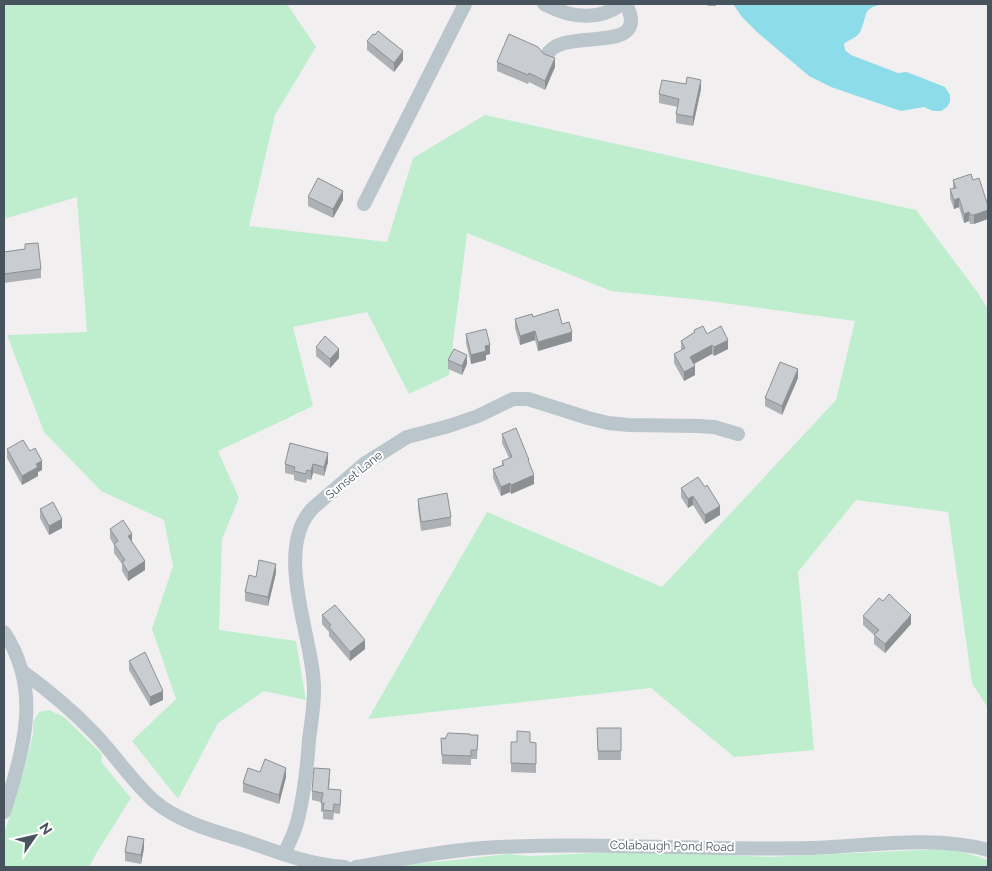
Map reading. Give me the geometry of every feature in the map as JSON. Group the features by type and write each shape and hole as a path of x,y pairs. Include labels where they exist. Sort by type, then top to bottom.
{"street":[{"path":"364,204 465,4"},
{"path":"544,4 579,16 604,13 622,4"},
{"path":"547,55 549,51 562,44 610,38 627,32 630,29 630,20 626,4"},
{"name":"Sunset Lane","path":"284,854 296,826 302,793 314,692 314,677 299,599 296,566 299,533 308,513 364,464 406,437 478,416 513,399 528,399 608,423 699,426 738,434"},
{"path":"4,632 14,648 23,672 27,704 25,734 18,767 4,812"},
{"path":"23,672 94,734 140,787 169,812 191,822 304,862 345,867"},
{"name":"Colabaugh Pond Road","path":"356,867 439,852 520,846 811,848 875,844 945,843 968,844 988,850"}],"green space":[{"path":"4,4 287,4 316,47 275,115 249,226 387,242 413,158 485,115 916,210 988,309 988,708 972,683 948,512 856,500 798,572 814,750 734,757 651,688 368,719 487,512 662,587 836,400 855,321 702,300 611,291 467,233 449,375 409,394 367,312 293,327 313,406 218,451 239,498 222,539 219,630 296,641 306,700 264,691 218,723 178,799 132,741 176,699 152,629 173,566 164,520 101,491 44,432 7,335 87,332 77,197 4,219"},
{"path":"49,710 64,717 101,753 102,763 131,798 89,867 4,867 4,834 25,767 33,734 33,722 39,712"},
{"path":"942,849 963,852 988,860 988,867 397,867 507,854 529,856 640,851 769,857"}],"water":[{"path":"733,4 885,4 868,10 859,34 844,44 845,50 851,55 898,73 906,72 945,87 950,95 950,102 941,111 933,111 924,107 901,111 831,87 809,76 757,32 742,17"}],"building":[{"path":"378,31 403,51 394,63 367,41"},
{"path":"509,34 538,47 544,54 555,58 545,81 529,73 528,75 497,62"},
{"path":"687,77 701,80 693,117 676,114 679,99 659,94 662,80 686,84"},
{"path":"971,174 973,180 979,178 988,206 988,210 974,215 970,215 969,212 964,214 959,198 954,200 950,189 956,188 953,180"},
{"path":"318,178 343,191 333,209 308,197"},
{"path":"38,243 41,269 4,274 4,252 25,249 25,244"},
{"path":"558,309 562,324 569,322 572,332 538,342 535,331 520,336 515,319 532,314 533,317"},
{"path":"703,326 707,334 721,326 728,340 714,347 712,345 690,357 695,366 684,372 674,354 685,348 681,341 695,332 694,330"},
{"path":"486,329 490,345 485,346 486,351 471,355 466,334"},
{"path":"325,336 339,349 330,359 316,347"},
{"path":"454,349 467,355 462,366 448,360"},
{"path":"780,362 798,369 782,406 765,398"},
{"path":"516,428 534,475 511,485 510,483 501,487 493,469 504,465 502,461 512,457 502,434"},
{"path":"23,440 30,451 35,448 42,461 36,464 38,467 22,476 7,449"},
{"path":"290,443 328,453 324,467 313,464 311,471 307,470 306,474 294,471 295,467 285,464"},
{"path":"698,477 705,487 707,485 720,506 705,515 693,496 688,499 681,488"},
{"path":"447,493 451,517 421,522 418,499"},
{"path":"53,502 62,519 49,526 40,509"},
{"path":"123,520 132,534 128,536 145,561 128,572 122,562 125,560 114,544 118,541 110,529"},
{"path":"259,560 276,564 268,597 245,592 249,575 256,577"},
{"path":"889,594 911,615 885,644 874,635 879,630 863,616 879,598 883,601"},
{"path":"335,605 365,640 350,652 329,627 331,625 322,615"},
{"path":"145,652 163,691 150,697 129,661"},
{"path":"597,728 621,728 621,751 598,751"},
{"path":"517,731 530,732 530,742 536,743 536,764 511,763 511,742 517,742"},
{"path":"448,733 478,735 477,750 471,750 471,756 442,755 441,738 445,739"},
{"path":"265,759 286,768 279,795 243,783 248,768 260,772"},
{"path":"314,768 330,769 328,789 341,790 340,805 334,804 333,811 323,810 324,803 321,803 323,793 312,791"},
{"path":"128,836 144,839 141,855 125,852"}]}
